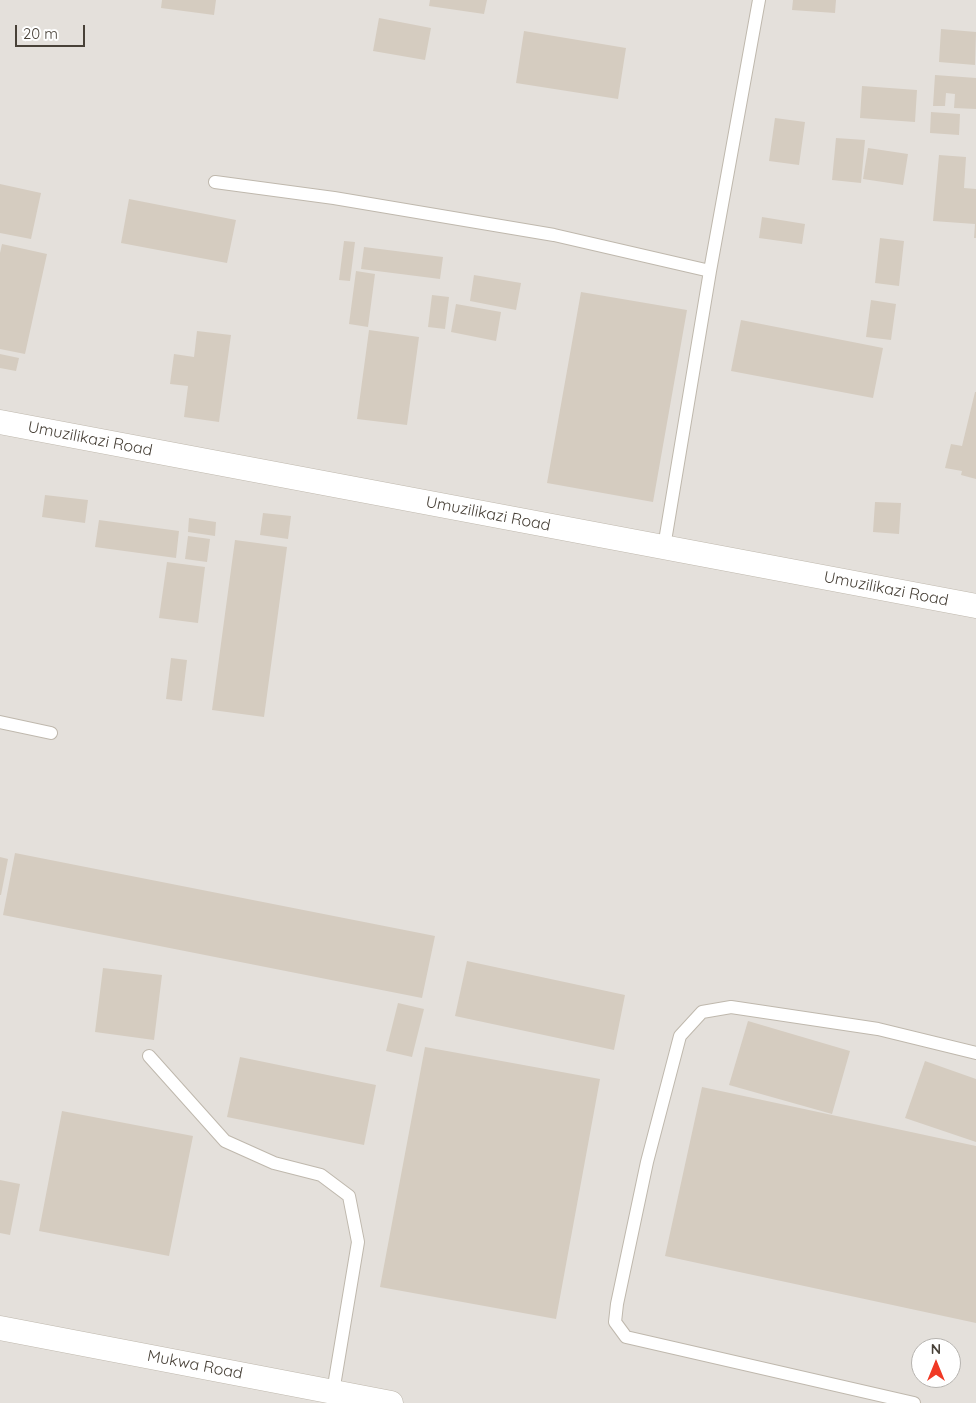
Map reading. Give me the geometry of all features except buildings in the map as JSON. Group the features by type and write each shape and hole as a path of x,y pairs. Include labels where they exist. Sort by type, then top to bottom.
{"street":[{"name":"Umuzilikazi Road","path":"0,422 976,606"},
{"name":"Mukwa Road","path":"0,1328 391,1403"}],"lane":[{"path":"664,547 710,271 759,0"},
{"path":"215,182 334,198 554,235 710,271"},
{"path":"0,722 51,733"},
{"path":"914,1403 626,1338 615,1322 617,1304 647,1162 680,1036 702,1012 731,1007 878,1030 976,1052"},
{"path":"149,1056 225,1141 274,1163 321,1175 349,1196 358,1242 333,1392"}],"shaded area":[{"path":"0,0 976,0 976,1403 0,1403"}]}
